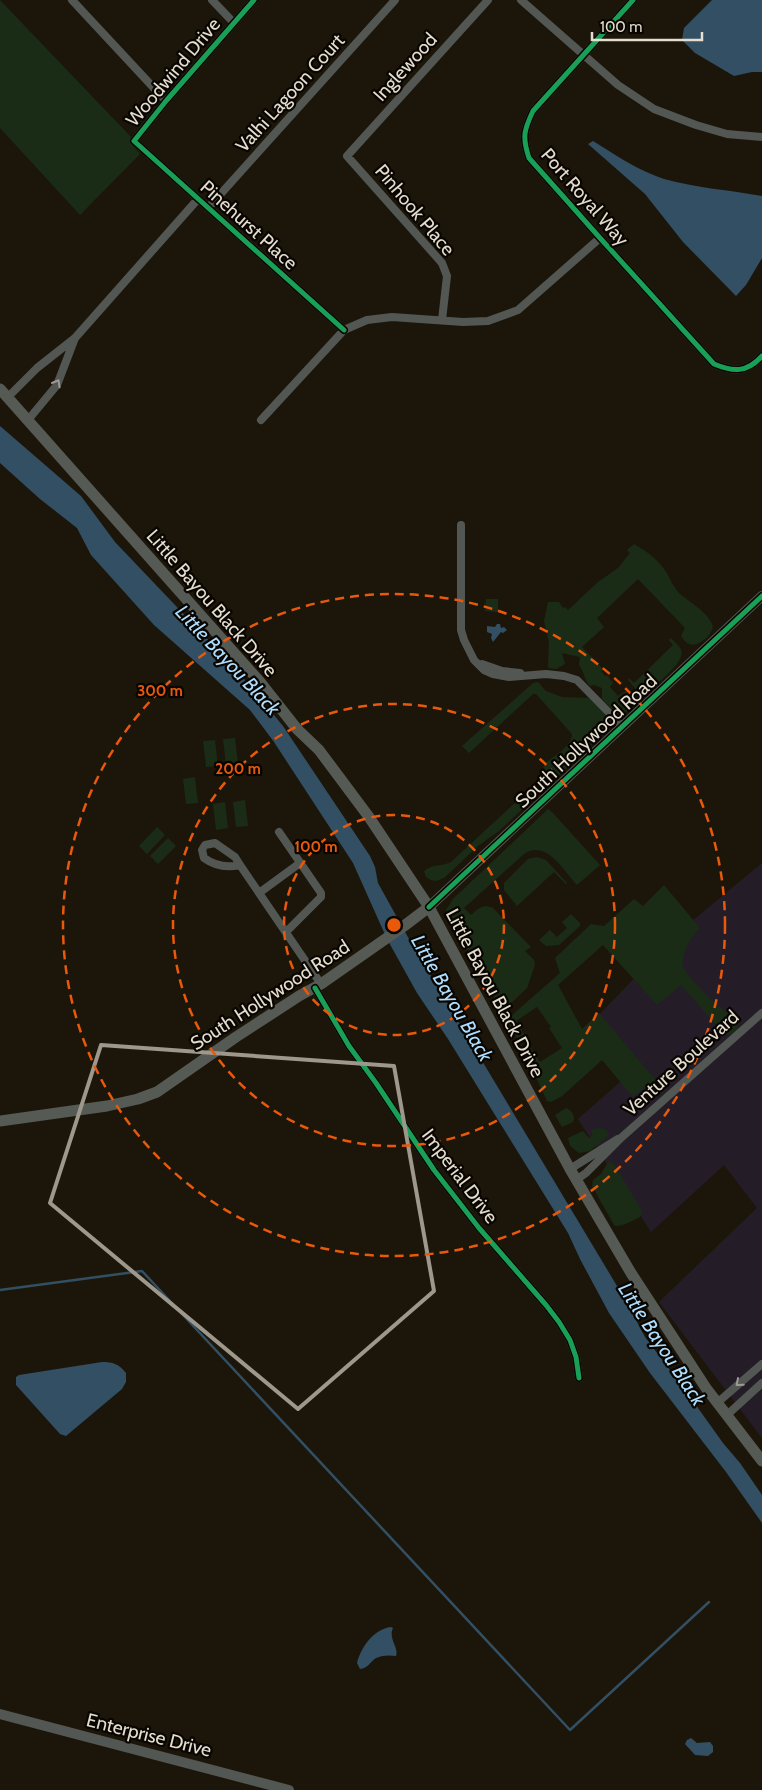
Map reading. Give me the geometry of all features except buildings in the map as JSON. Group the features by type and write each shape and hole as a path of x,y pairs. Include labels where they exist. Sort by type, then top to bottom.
{"main road":[{"name":"Little Bayou Black Drive","path":"4,393 260,682 297,729 320,750 369,817 429,907 570,1170 642,1290 682,1353 717,1403 762,1461"},
{"name":"South Hollywood Road","path":"0,1121 138,1100 150,1094 298,996 318,986 429,907"}],"street":[{"path":"72,0 166,101"},
{"path":"212,0 234,23"},
{"name":"Woodwind Drive","path":"134,141 166,101 254,0"},
{"name":"Valhi Lagoon Court","path":"208,208 395,0"},
{"name":"Inglewood","path":"347,156 488,0"},
{"path":"521,0 618,85 654,110 727,134 762,137"},
{"name":"Port Royal Way","path":"633,0 533,111 524,129 524,144 529,158 714,364 728,370 744,369 762,356"},
{"name":"Pinehurst Place","path":"134,141 344,330"},
{"name":"Pinhook Place","path":"347,156 442,263 447,276 442,320"},
{"path":"4,393 75,338 198,199"},
{"path":"261,420 344,330 367,320 392,317 463,322 488,321 518,310 600,238"},
{"path":"28,420 57,385 75,338"},
{"path":"461,525 462,630 464,640 474,660 502,671 564,676 577,680 623,727"},
{"name":"South Hollywood Road","path":"429,907 762,596"},
{"path":"279,832 321,893 321,897 286,932"},
{"name":"Imperial Drive","path":"240,865 231,867 212,864 204,858 202,850 205,845 215,843 234,857 240,865 286,932 318,986 349,1046 434,1170 479,1228 559,1322 570,1340 576,1357 579,1378"},
{"path":"259,893 300,863"},
{"name":"Venture Boulevard","path":"576,1180 592,1168 622,1137 762,1013"},
{"name":"Venture Boulevard","path":"570,1170 622,1137"},
{"path":"717,1403 762,1364"},
{"path":"727,1415 762,1382"},
{"name":"Enterprise Drive","path":"0,1714 289,1790"}],"highlighted area":[{"path":"101,1045 394,1066 434,1291 298,1409 50,1203"}],"shaded area":[{"path":"762,863 762,1438 659,1302 757,1208 724,1165 651,1232 578,1119 635,1069 595,1019 679,932"}],"green space":[{"path":"0,0 131,137 130,142 140,154 80,215 0,128"},
{"path":"634,544 656,559 678,592 706,615 713,628 709,635 701,642 693,645 688,643 681,636 685,628 638,579 597,618 604,627 582,647 604,670 601,671 613,683 610,687 618,696 625,691 631,696 631,707 625,714 618,715 602,699 602,688 588,684 579,665 580,657 562,653 565,664 556,669 548,668 549,642 544,621 548,602 559,602 563,608 565,607 568,610 598,582 618,568 630,553 627,550"},
{"path":"486,599 498,599 498,612 485,611"},
{"path":"671,638 681,650 679,660 670,672 650,690 643,692 638,690 628,680 629,678 634,683 673,645 669,640"},
{"path":"538,682 546,691 562,697 589,698 611,721 609,728 556,778 549,780 545,778 543,773 544,764 566,747 572,734 536,694 533,694 469,753 462,746 533,683"},
{"path":"235,738 238,764 226,765 223,739"},
{"path":"215,740 218,766 206,767 203,741"},
{"path":"195,777 198,803 186,804 183,779"},
{"path":"529,790 531,792 529,803 444,878 436,881 426,877 424,871 431,867 451,862"},
{"path":"245,800 248,826 236,827 233,802"},
{"path":"225,802 228,828 216,830 213,804"},
{"path":"548,809 600,865 577,885 554,859 540,851 532,850 524,854 464,908 471,915 483,906 493,908 531,947 525,951 534,960 535,965 527,988 508,1006 500,1008 446,910 453,899"},
{"path":"157,827 165,835 147,854 139,846"},
{"path":"168,838 176,846 158,864 150,856"},
{"path":"537,857 546,860 567,883 554,872 517,906 504,890 504,883 528,859"},
{"path":"664,885 700,928 690,940 685,950 683,966 685,970 713,1000 731,1014 738,1022 738,1029 732,1034 725,1035 681,985 657,1005 603,945 558,985 582,1029 599,1013 664,1090 663,1093 659,1093 652,1087 646,1086 633,1097 602,1060 562,1096 551,1102 547,1101 526,1056 528,1048 531,1048 540,1062 562,1048 549,1028 551,1027 537,1007 516,1021 525,1036 519,1041 509,1023 511,1016 560,973 555,958 591,924 604,926 634,899 643,906"},
{"path":"571,914 580,923 580,926 559,945 546,946 539,940 550,930 557,937 567,928 562,922"},
{"path":"566,1108 573,1114 574,1120 562,1127 555,1115"},
{"path":"599,1128 607,1130 608,1136 590,1151 579,1153 570,1146 568,1138 583,1131 589,1138 593,1136 591,1130"},
{"path":"608,1162 614,1164 642,1211 640,1217 618,1226 615,1226 613,1223 592,1186 593,1180 601,1174"}],"water":[{"path":"712,0 762,0 762,72 734,76 695,53 682,40 684,28"},
{"path":"593,141 636,167 664,179 700,187 762,196 762,258 746,285 736,296 683,242 645,194 588,144"},
{"path":"0,426 81,496 115,542 235,668 283,726 370,856 375,867 378,883 409,939 626,1301 645,1337 762,1495 762,1523 726,1472 650,1373 609,1313 568,1233 448,1039 417,993 387,939 353,863 274,742 250,710 154,625 91,555 77,528 40,499 0,463"},
{"path":"497,624 500,624 501,628 504,627 507,630 503,633 501,632 493,642 492,634 487,632 487,626 495,627"},
{"path":"102,1362 113,1363 121,1367 126,1373 126,1382 122,1389 66,1436 60,1434 16,1385 16,1377 19,1375"},
{"path":"393,1628 392,1636 397,1653 396,1656 386,1655 378,1657 360,1669 357,1663 365,1645 379,1631"},
{"path":"691,1738 697,1743 710,1742 713,1746 713,1752 708,1756 695,1755 685,1744"}],"waterway":[{"path":"0,1290 142,1271 570,1730 709,1602"}],"cycle path":[{"path":"254,0 166,101 134,141 344,330"},
{"path":"633,0 533,111 525,134 525,144 529,158 714,364 727,369 740,369 751,366 762,356"},
{"path":"429,907 762,596"},
{"path":"315,988 349,1046 434,1170 479,1228 559,1322 570,1340 576,1357 579,1378"}],"water label":[{"name":"Little Bayou Black","path":"228,660"},
{"name":"Little Bayou Black","path":"452,998"},
{"name":"Little Bayou Black","path":"662,1344"}]}
